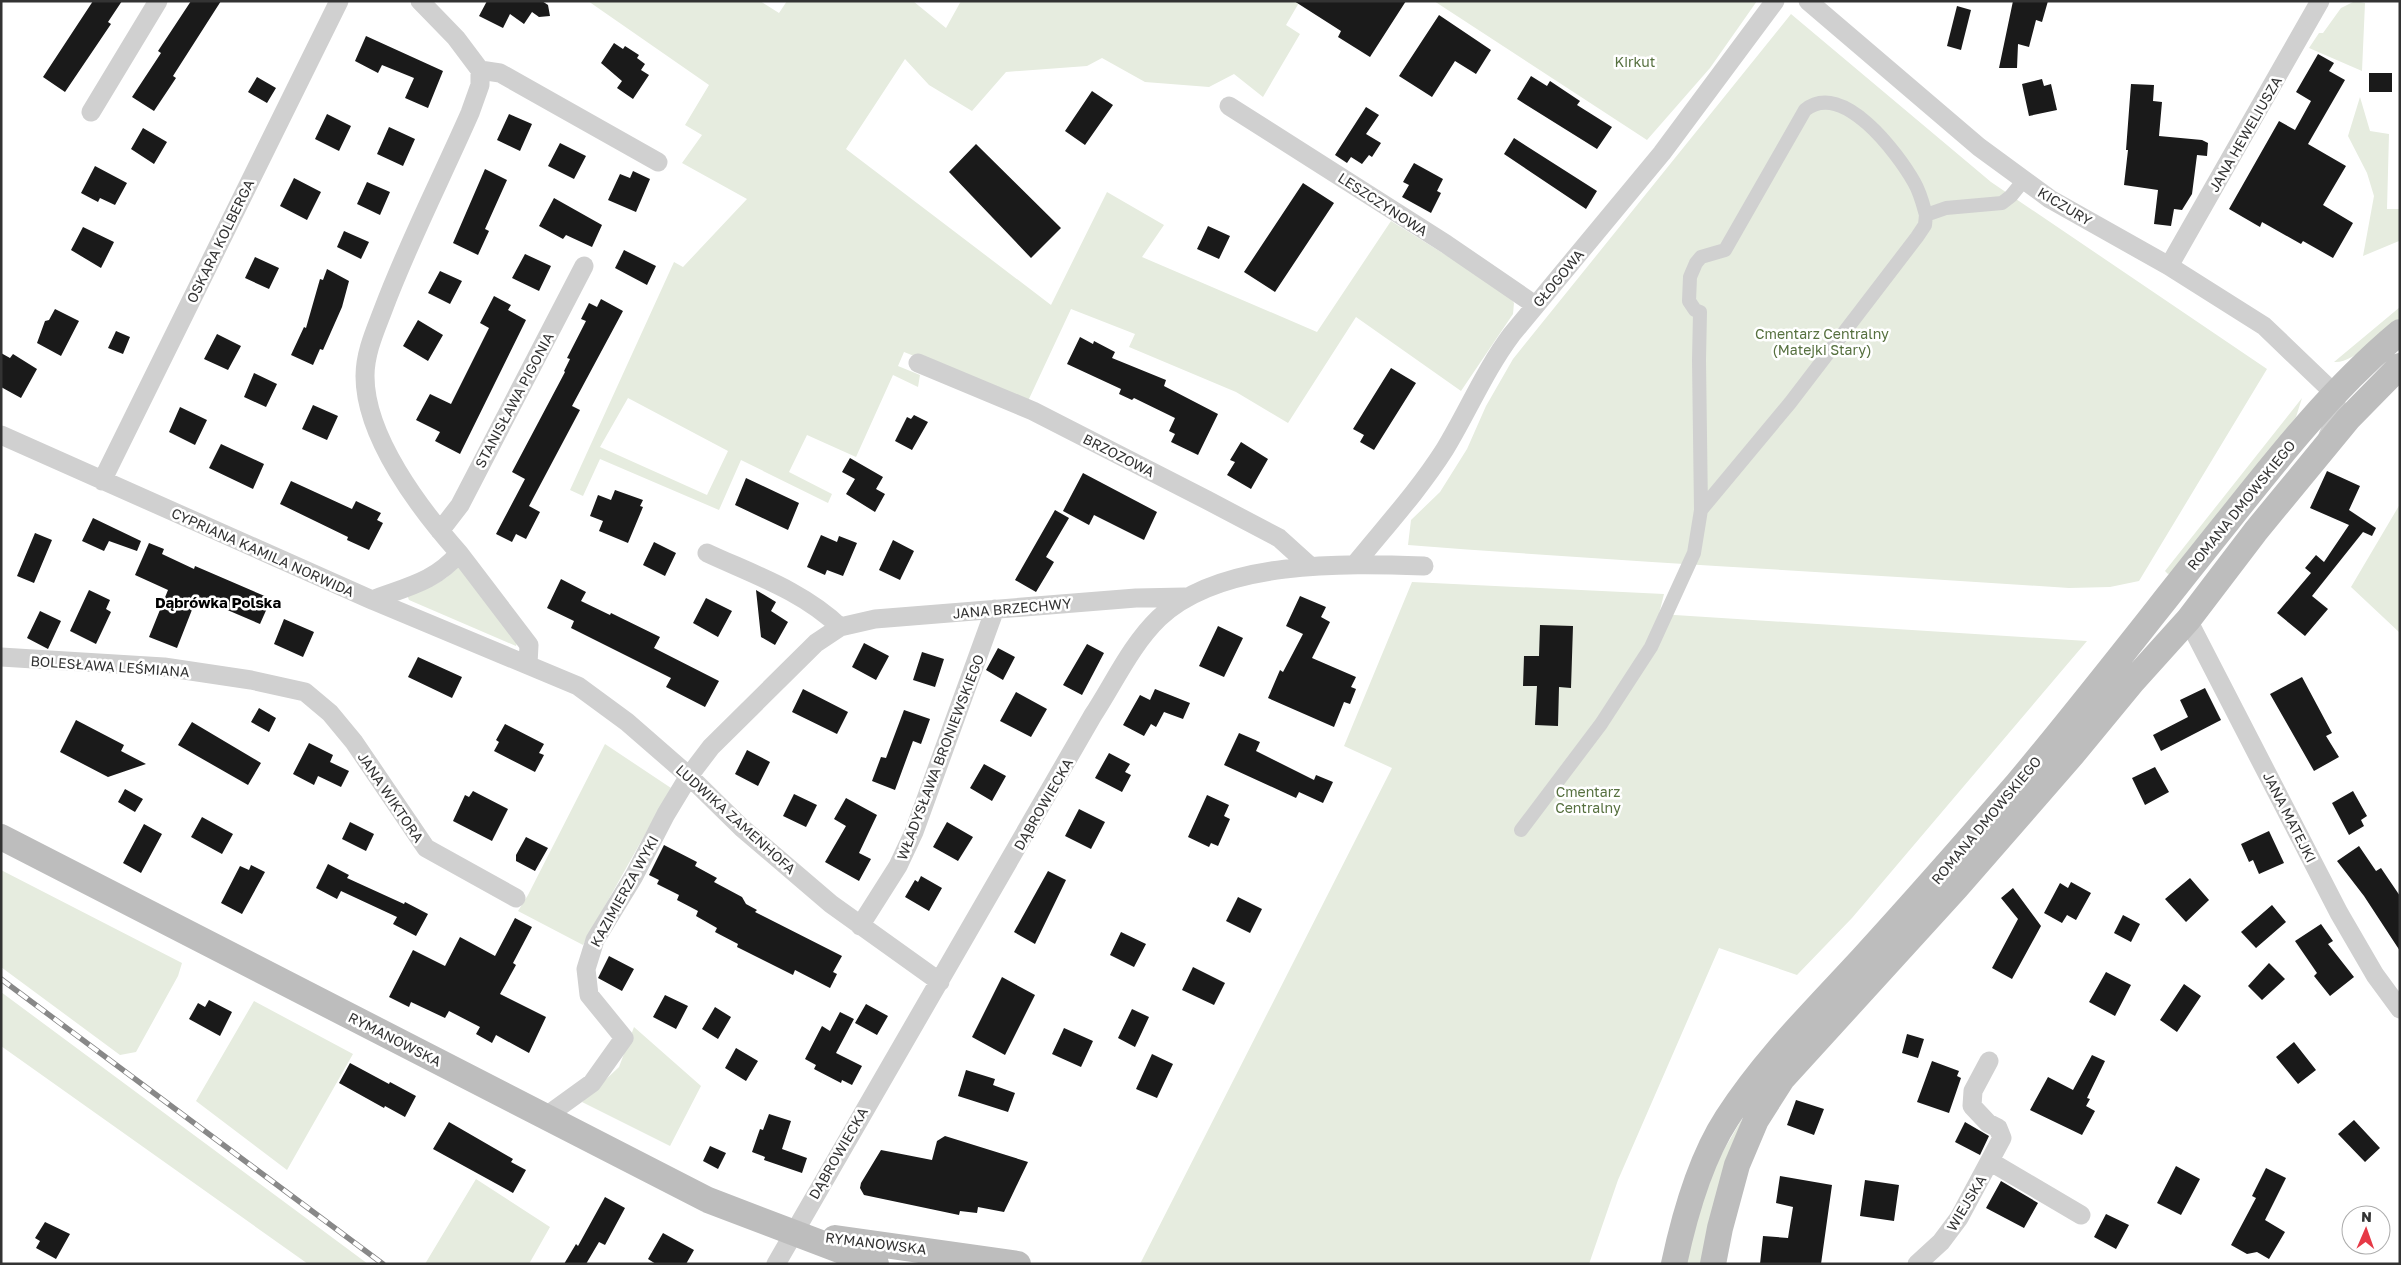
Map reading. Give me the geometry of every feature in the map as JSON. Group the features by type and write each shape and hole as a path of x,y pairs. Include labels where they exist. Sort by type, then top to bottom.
{"main road":[{"name":"ROMANA DMOWSKIEGO","path":"1674,1264 1686,1214 1698,1180 1724,1122 1744,1092 1792,1034 1938,877 2071,718 2285,450 2334,394 2400,332"},
{"name":"ROMANA DMOWSKIEGO","path":"1713,1264 1722,1220 1737,1166 1756,1120 1782,1079 1956,887 2188,620 2255,532 2322,451 2368,396 2400,366"},
{"name":"RYMANOWSKA","path":"1,837 708,1200 876,1264"},
{"name":"RYMANOWSKA","path":"792,1232 943,1251 1018,1264"}],"street":[{"path":"91,112 158,1"},
{"name":"OSKARA KOLBERGA","path":"102,481 339,1"},
{"name":"GŁOGOWA","path":"1356,563 1428,475 1446,447 1492,360 1535,305 1662,153 1775,1"},
{"name":"KICZURY","path":"1808,1 1978,147 2050,199 2170,266 2264,326 2334,394"},
{"name":"JANA HEWELIUSZA","path":"2170,266 2320,1"},
{"path":"431,6 472,56 480,70 480,85 470,113 395,280 371,342 365,375 372,414 392,461 440,531 529,645 528,664"},
{"path":"480,70 500,73 658,162"},
{"path":"1521,830 1601,724 1650,647 1694,553 1701,510 1700,312 1689,301 1692,270 1701,257 1725,250 1805,110 1818,103 1834,103 1844,107 1868,125 1889,145 1915,184 1926,215 1925,225 1790,403 1701,510"},
{"name":"LESZCZYNOWA","path":"1229,106 1438,239 1535,305"},
{"path":"1926,215 1946,208 2002,203 2011,196 2024,180"},
{"name":"STANISŁAWA PIGONIA","path":"440,531 460,506 584,266"},
{"name":"BRZOZOWA","path":"918,363 1033,411 1207,500 1279,538 1310,566"},
{"name":"ROMANA DMOWSKIEGO","path":"2322,451 2336,420 2338,406 2334,394"},
{"name":"CYPRIANA KAMILA NORWIDA","path":"1,435 372,600 528,664"},
{"path":"372,600 429,579 448,567 459,553"},
{"path":"707,553 789,591 822,610 840,627"},
{"name":"DĄBROWIECKA","path":"776,1264 792,1232 940,982 1093,715 1142,636 1185,597 1235,580 1310,566 1356,563 1424,566"},
{"name":"JANA BRZECHWY","path":"689,776 711,747 747,709 816,643 840,627 875,619 1136,598 1185,597"},
{"name":"WŁADYSŁAWA BRONIEWSKIEGO","path":"860,926 898,866 914,832 995,609"},
{"name":"JANA MATEJKI","path":"2188,620 2339,913 2375,975 2400,1009"},
{"name":"BOLESŁAWA LEŚMIANA","path":"1,657 164,667 251,680 306,692 330,713"},
{"name":"LUDWIKA ZAMENHOFA","path":"528,664 578,686 627,722 689,776 742,828 831,904 940,982"},
{"name":"JANA WIKTORA","path":"330,713 354,742 426,848 516,898"},
{"name":"KAZIMIERZA WYKI","path":"545,1117 592,1083 624,1038 588,995 586,982 589,956 595,940 689,776"},
{"name":"WIEJSKA","path":"1917,1264 1941,1242 1959,1218 1991,1162 2002,1138 1998,1128 1988,1123 1972,1106 1973,1091 1989,1061"},
{"name":"WIEJSKA","path":"1991,1162 2081,1215"}],"green space":[{"path":"588,1 760,1 779,13 787,1 913,1 946,28 961,1 1300,1 1286,25 1300,34 1263,97 1234,74 1209,87 1145,82 1102,58 1087,66 1006,72 972,111 929,85 905,59 846,149 1051,305 1107,192 1164,225 1142,257 1317,332 1391,221 1507,293 1514,303 1513,314 1461,391 1356,317 1288,423 1236,392 1129,347 1135,334 1071,309 1028,401 904,352 898,366 920,375 918,387 893,375 856,457 807,435 789,472 832,494 828,503 741,460 719,510 600,459 583,496 570,490 674,262 683,267 747,199 682,163 702,135 685,125 709,85","holes":["628,398 728,451 707,495 600,447"]},
{"name":"Kirkut","path":"1434,1 1757,1 1710,68 1647,140"},
{"path":"2355,1 2365,3 2362,71 2309,48 2319,33 2323,33 2341,8"},
{"name":"Cmentarz Centralny (Matejki Stary)","path":"1791,14 1991,182 2267,369 2139,581 2110,587 2069,588 1408,545 1411,520 1440,492 1467,449 1486,406 1513,359"},
{"path":"2360,97 2370,131 2389,134 2387,209 2400,209 2399,241 2363,256 2374,196 2367,173 2348,136"},
{"path":"2400,307 2400,318 2368,346 2350,358 2334,362"},
{"path":"2302,398 2296,417 2172,573 2168,574 2165,571"},
{"path":"2400,504 2400,633 2351,587"},
{"path":"457,568 461,568 517,643 516,646 409,600 407,595 434,585 446,578"},
{"name":"Cmentarz Centralny","path":"1412,582 1664,594 1659,614 2087,641 1852,918 1797,975 1719,948 1618,1180 1589,1264 1140,1264 1392,768 1344,746"},
{"path":"605,744 671,788 583,945 518,911"},
{"path":"1,870 182,963 178,976 136,1052 120,1055 1,967"},
{"path":"1,992 368,1264 308,1264 1,1046"},
{"path":"254,1001 353,1054 287,1170 196,1101"},
{"path":"634,1027 701,1086 670,1146 582,1102 619,1067"},
{"path":"1742,1119 1705,1264 1681,1264 1712,1170"},
{"path":"476,1179 550,1227 529,1264 425,1264"}],"building":[{"path":"93,1 122,1 108,22 111,24 65,92 43,77"},
{"path":"191,1 221,1 173,76 176,78 154,111 132,97 161,53 158,51"},
{"path":"487,1 542,1 548,5 550,16 539,17 532,12 524,24 510,14 503,28 479,16"},
{"path":"1294,1 1406,1 1370,57 1338,37 1341,31"},
{"path":"2013,1 2048,1 2042,22 2036,20 2029,47 2018,44 2017,68 1999,68"},
{"path":"1957,6 1971,10 1961,50 1947,46"},
{"path":"1439,15 1491,50 1476,74 1455,61 1432,97 1399,76"},
{"path":"366,36 443,71 428,108 405,98 414,78 382,65 378,73 355,61"},
{"path":"614,43 623,49 625,46 639,55 637,58 645,64 641,70 649,75 633,99 617,88 622,81 601,63"},
{"path":"2318,54 2334,63 2329,71 2345,80 2308,144 2346,166 2323,205 2353,223 2333,258 2303,241 2301,244 2262,222 2260,227 2229,209 2279,121 2295,130 2311,101 2296,92"},
{"path":"2369,73 2392,73 2392,92 2369,92"},
{"path":"1531,76 1547,86 1550,81 1580,101 1577,105 1612,127 1597,149 1517,99"},
{"path":"257,77 276,88 267,103 248,92"},
{"path":"2042,79 2044,86 2051,84 2057,110 2029,116 2022,84"},
{"path":"2131,84 2154,85 2153,101 2162,102 2159,136 2202,140 2208,143 2207,156 2197,155 2192,194 2182,210 2174,209 2171,226 2154,224 2158,190 2124,185 2128,150 2126,150"},
{"path":"1092,91 1113,105 1085,145 1065,131"},
{"path":"1366,107 1379,115 1366,134 1381,143 1372,157 1369,155 1362,164 1351,157 1347,163 1335,155"},
{"path":"327,114 351,126 339,151 315,139"},
{"path":"509,114 532,124 520,151 497,140"},
{"path":"389,127 415,139 403,166 377,154"},
{"path":"143,128 167,142 154,164 131,149"},
{"path":"1514,138 1597,191 1586,209 1504,154"},
{"path":"560,143 586,156 574,179 548,166"},
{"path":"976,144 1061,228 1031,258 949,172"},
{"path":"1414,163 1443,179 1437,191 1441,193 1431,213 1402,197 1409,185 1403,182"},
{"path":"95,166 127,183 115,205 100,198 98,202 81,193"},
{"path":"485,169 507,180 485,229 489,231 478,255 453,243"},
{"path":"633,171 650,179 636,212 608,200 620,174 630,178"},
{"path":"294,178 321,192 307,220 280,206"},
{"path":"367,182 390,192 380,215 357,204"},
{"path":"1303,183 1334,203 1275,292 1244,272"},
{"path":"554,198 602,225 592,247 566,235 563,239 539,226"},
{"path":"1208,226 1230,236 1219,259 1197,249"},
{"path":"83,227 114,242 101,268 71,250"},
{"path":"344,231 369,242 361,259 337,247"},
{"path":"624,250 656,266 647,285 615,268"},
{"path":"525,254 551,266 539,291 512,278"},
{"path":"255,257 279,268 269,289 245,278"},
{"path":"327,269 349,281 342,307 323,350 320,349 313,365 291,355 304,327 306,328 320,279 323,280"},
{"path":"440,271 462,281 450,304 428,293"},
{"path":"494,296 511,305 508,310 526,320 460,454 435,441 440,432 416,420 430,394 451,404 489,328 480,323"},
{"path":"601,299 623,311 572,406 580,410 529,506 540,512 526,539 516,534 512,542 496,534 525,479 512,472 565,372 570,359 567,358 586,321 581,319 589,303 597,307"},
{"path":"55,309 79,321 61,356 37,343 45,321 49,320"},
{"path":"418,320 443,335 428,361 403,346"},
{"path":"116,331 130,337 123,354 108,348"},
{"path":"217,334 241,346 228,370 204,359"},
{"path":"1080,337 1093,344 1094,341 1115,352 1112,358 1166,380 1164,386 1218,414 1198,455 1171,442 1175,434 1169,431 1175,418 1134,398 1132,400 1119,394 1121,389 1067,364"},
{"path":"1,353 10,358 13,354 37,369 21,398 1,387"},
{"path":"1391,368 1416,383 1374,450 1360,442 1364,435 1353,429"},
{"path":"254,373 277,384 266,407 244,397"},
{"path":"313,405 338,416 327,440 302,429"},
{"path":"180,407 207,420 195,445 169,432"},
{"path":"914,415 928,422 912,450 895,441 907,417 911,419"},
{"path":"1241,442 1268,459 1251,489 1227,475 1235,462 1230,460"},
{"path":"221,444 264,464 253,489 209,468"},
{"path":"850,458 883,477 876,489 885,494 875,512 846,494 855,479 842,472"},
{"path":"2327,471 2360,486 2349,510 2376,528 2372,536 2363,532 2312,596 2328,609 2305,636 2277,613 2311,573 2305,568 2316,555 2324,562 2349,525 2310,508"},
{"path":"1083,473 1157,512 1144,540 1094,515 1089,525 1063,511"},
{"path":"746,478 799,503 788,530 735,505"},
{"path":"291,481 352,509 356,501 381,513 377,520 383,523 369,550 347,540 348,537 280,504"},
{"path":"615,490 643,500 640,506 643,507 628,543 599,531 603,521 590,516 598,495 611,500"},
{"path":"1055,510 1069,518 1046,557 1054,562 1036,592 1015,580"},
{"path":"93,518 141,541 137,551 109,541 104,551 82,541"},
{"path":"35,533 52,540 34,583 17,576"},
{"path":"821,535 837,542 839,536 857,543 843,576 827,570 825,575 807,567"},
{"path":"893,540 914,551 900,580 879,570"},
{"path":"654,542 676,553 665,576 643,565"},
{"path":"149,543 164,549 162,554 194,569 195,566 267,597 264,604 268,606 260,624 197,597 177,648 149,637 168,590 135,575"},
{"path":"561,579 586,592 581,601 610,615 611,613 660,637 654,648 719,681 705,707 666,687 671,678 571,628 574,621 547,608"},
{"path":"89,590 110,600 106,609 111,612 96,644 70,631"},
{"path":"756,590 776,602 771,611 788,622 775,645 761,637"},
{"path":"1300,596 1326,607 1321,617 1330,622 1312,658 1356,677 1351,687 1356,689 1350,704 1344,702 1334,727 1268,698 1280,670 1283,672 1303,634 1286,626"},
{"path":"706,598 732,611 718,637 693,623"},
{"path":"40,611 61,621 48,649 27,638"},
{"path":"284,619 314,632 303,657 274,644"},
{"path":"1540,625 1573,626 1571,688 1559,687 1558,726 1535,725 1537,686 1523,686 1524,656 1539,656"},
{"path":"1218,626 1243,638 1224,677 1199,666"},
{"path":"864,643 889,656 876,680 852,667"},
{"path":"1087,644 1104,653 1082,695 1063,685"},
{"path":"998,648 1015,657 1003,680 986,670"},
{"path":"922,652 944,659 935,687 913,680"},
{"path":"418,657 462,677 452,698 408,677"},
{"path":"2302,677 2332,733 2326,736 2339,757 2314,771 2270,694"},
{"path":"2205,688 2221,720 2161,751 2153,735 2188,717 2180,700"},
{"path":"803,689 848,712 837,734 792,712"},
{"path":"1155,689 1190,703 1183,719 1164,712 1156,727 1151,724 1144,736 1123,725 1140,695 1150,700"},
{"path":"1016,692 1047,709 1031,737 1000,721"},
{"path":"259,708 276,718 269,732 251,722"},
{"path":"904,710 930,719 921,744 913,741 895,790 872,781 881,757 886,758"},
{"path":"76,720 124,745 121,751 146,764 108,777 60,752"},
{"path":"192,722 261,763 248,785 178,745"},
{"path":"505,724 544,744 539,753 544,755 535,772 494,751 499,742 496,740"},
{"path":"1239,733 1260,742 1256,751 1314,780 1316,775 1333,782 1323,803 1299,792 1296,798 1224,765"},
{"path":"309,743 333,755 330,762 349,771 341,787 318,776 314,785 293,774"},
{"path":"747,750 770,762 758,786 735,774"},
{"path":"1109,753 1130,764 1125,772 1131,775 1122,792 1095,778"},
{"path":"984,764 1006,776 992,801 970,788"},
{"path":"2155,767 2169,792 2145,805 2132,778"},
{"path":"125,789 143,799 135,812 118,802"},
{"path":"473,791 508,809 492,841 453,821 465,795 469,797"},
{"path":"2353,791 2367,816 2361,820 2364,826 2349,835 2332,803"},
{"path":"794,794 817,805 806,827 783,816"},
{"path":"1207,795 1229,805 1224,816 1230,819 1218,846 1211,843 1209,847 1188,837"},
{"path":"846,798 877,815 859,853 871,859 859,881 825,862 846,826 834,819"},
{"path":"1079,809 1105,822 1091,849 1065,836"},
{"path":"202,817 233,834 222,854 191,837"},
{"path":"350,822 374,834 366,851 342,839"},
{"path":"947,822 973,837 958,861 933,847"},
{"path":"144,824 162,834 141,873 123,863"},
{"path":"2269,831 2284,863 2259,874 2253,860 2249,862 2241,844"},
{"path":"526,837 548,848 535,871 516,861 516,855"},
{"path":"664,845 697,862 695,866 717,878 714,882 742,897 746,904 757,910 755,912 842,956 833,972 837,974 830,988 795,970 793,975 737,947 738,944 715,932 717,928 696,916 698,911 677,900 679,895 657,884 659,880 649,875"},
{"path":"2359,846 2376,871 2381,868 2400,896 2400,951 2364,896 2337,861"},
{"path":"328,864 349,875 347,878 404,904 405,902 428,914 416,936 393,924 397,917 341,891 337,899 316,888"},
{"path":"251,865 265,872 242,914 221,903 240,866 249,870"},
{"path":"1048,871 1066,880 1035,944 1014,932"},
{"path":"921,876 942,888 929,911 905,897 915,880 918,882"},
{"path":"2190,878 2209,900 2186,922 2165,899"},
{"path":"2071,882 2091,893 2076,920 2067,915 2062,923 2044,913 2060,883 2068,888"},
{"path":"2013,888 2041,926 2012,979 1992,968 2018,919 2001,898"},
{"path":"1238,897 1262,909 1250,933 1226,921"},
{"path":"2272,905 2286,922 2256,948 2241,932"},
{"path":"2123,915 2140,924 2131,942 2114,933"},
{"path":"515,918 532,927 513,963 516,965 500,994 546,1017 529,1053 496,1035 492,1043 476,1034 480,1027 449,1011 445,1018 411,1002 409,1007 389,997 413,950 445,966 460,937 495,956"},
{"path":"2321,924 2333,941 2328,944 2354,977 2330,996 2314,976 2317,973 2295,941"},
{"path":"1121,932 1146,944 1134,967 1110,955"},
{"path":"609,956 634,969 622,991 598,978"},
{"path":"2269,963 2285,979 2262,1000 2248,986"},
{"path":"1193,967 1225,983 1214,1005 1182,990"},
{"path":"2106,972 2131,985 2115,1016 2089,1002"},
{"path":"1002,977 1035,995 1005,1055 972,1037"},
{"path":"2184,984 2201,996 2177,1032 2160,1020"},
{"path":"665,995 688,1006 676,1029 653,1017"},
{"path":"209,1000 232,1012 220,1036 189,1019 198,1003 205,1007"},
{"path":"866,1004 888,1016 877,1035 855,1023"},
{"path":"715,1007 731,1017 718,1039 702,1029"},
{"path":"1132,1009 1149,1017 1135,1047 1118,1038"},
{"path":"840,1012 854,1019 836,1053 862,1066 852,1085 842,1080 841,1083 814,1069 816,1065 805,1059 822,1026 830,1031"},
{"path":"1064,1028 1093,1041 1081,1067 1052,1054"},
{"path":"1907,1034 1924,1039 1918,1058 1902,1053"},
{"path":"2294,1042 2316,1070 2298,1084 2276,1057"},
{"path":"736,1048 758,1061 746,1081 725,1068"},
{"path":"1152,1054 1173,1064 1157,1098 1136,1089"},
{"path":"2092,1055 2105,1061 2087,1098 2090,1099 2086,1106 2095,1111 2082,1135 2030,1110 2048,1077 2073,1090"},
{"path":"1932,1061 1959,1071 1957,1076 1961,1078 1949,1113 1917,1102"},
{"path":"350,1063 416,1096 405,1117 385,1106 384,1108 339,1083"},
{"path":"966,1070 995,1079 993,1085 1015,1093 1008,1112 958,1096"},
{"path":"1796,1100 1824,1109 1814,1135 1787,1125"},
{"path":"769,1114 791,1121 782,1149 807,1158 802,1173 764,1160 765,1157 752,1152 760,1129 763,1130"},
{"path":"2354,1120 2380,1148 2365,1162 2338,1134"},
{"path":"449,1122 513,1159 511,1162 526,1170 513,1193 433,1149"},
{"path":"1965,1122 1989,1136 1980,1155 1955,1142"},
{"path":"945,1136 1028,1162 1004,1212 978,1207 977,1213 960,1211 959,1215 864,1195 860,1188 861,1183 881,1150 932,1160 937,1141"},
{"path":"710,1146 726,1153 718,1169 703,1161"},
{"path":"2176,1166 2200,1179 2181,1215 2157,1203"},
{"path":"2266,1168 2286,1178 2265,1220 2285,1232 2269,1259 2257,1252 2247,1254 2231,1245 2256,1198 2252,1196"},
{"path":"1780,1176 1832,1185 1821,1264 1760,1264 1763,1236 1788,1238 1793,1207 1776,1203"},
{"path":"1865,1180 1899,1185 1894,1221 1860,1216"},
{"path":"2001,1181 2038,1203 2024,1228 1986,1208"},
{"path":"605,1197 625,1208 605,1245 599,1242 586,1264 564,1264 576,1244 578,1246"},
{"path":"2106,1214 2129,1225 2116,1249 2094,1237"},
{"path":"45,1222 70,1234 56,1259 36,1248 40,1241 35,1238"},
{"path":"663,1233 694,1250 686,1264 656,1264 648,1259"}],"railway":[{"path":"1,979 383,1264"}],"district":[{"name":"Dąbrówka Polska","path":"218,602"}]}
